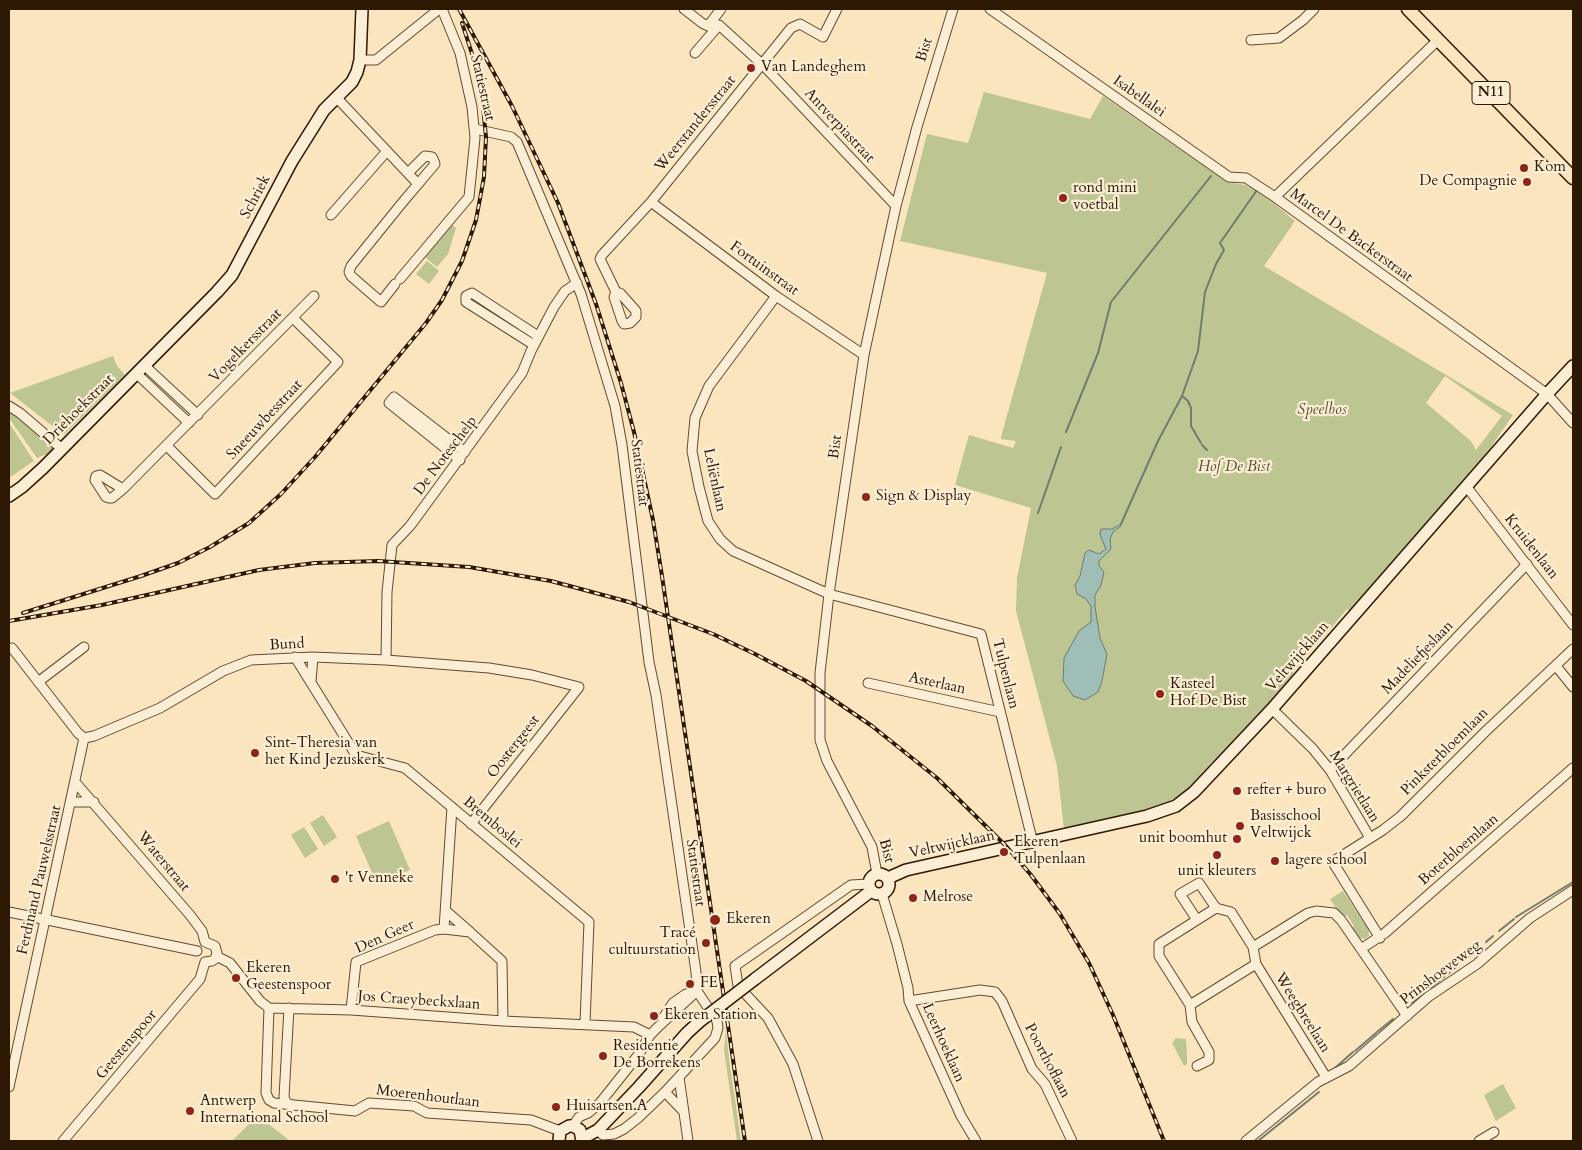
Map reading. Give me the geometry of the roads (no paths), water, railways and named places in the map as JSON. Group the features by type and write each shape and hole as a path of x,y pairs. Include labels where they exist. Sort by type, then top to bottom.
{"main road":[{"name":"N11","path":"1408,9 1573,178"}],"street":[{"name":"Schriek","path":"168,341 232,275 292,161 320,117 336,97 352,82 360,60 362,9"},
{"path":"360,60 376,60 441,9"},
{"name":"Statiestraat","path":"441,9 453,33 465,68 475,129 511,137 517,142 577,283 595,336 619,424 649,662 656,695 696,972 696,992"},
{"path":"684,9 708,26 719,25"},
{"path":"708,26 721,9"},
{"name":"Weerstandersstraat","path":"616,292 600,259 602,255 651,202 791,28 800,24 823,37 837,9"},
{"name":"Bist","path":"874,890 871,877 877,874 872,847 827,762 820,740 820,673 829,594 864,355 896,206 917,127 953,9"},
{"name":"Isabellalei","path":"990,9 1228,177 1246,178 1275,197"},
{"path":"1251,40 1279,38 1314,9"},
{"path":"695,53 719,25"},
{"name":"Antverpiastraat","path":"719,25 763,65 896,206"},
{"name":"Marcel De Backerstraat","path":"1438,40 1275,197 1546,394 1573,423"},
{"path":"336,97 418,184"},
{"path":"408,173 425,156 432,157 435,164 349,272 380,302 469,197 475,129"},
{"path":"331,215 386,151"},
{"name":"Fortuinstraat","path":"651,202 776,296 864,355"},
{"name":"De Noteschelp","path":"386,660 387,592 392,545 410,526 463,456 522,373 538,336 554,307 565,291 577,283"},
{"path":"534,345 466,302 467,294 472,293 538,336"},
{"name":"Vogelkersstraat","path":"124,489 314,296"},
{"name":"Leliënlaan","path":"776,296 708,386 694,418 692,451 708,521 720,539 733,552 829,594"},
{"name":"Sneeuwbesstraat","path":"167,446 216,494 338,362 293,318"},
{"name":"Driehoekstraat","path":"9,496 22,487 168,341"},
{"name":"Veltwijcklaan","path":"888,878 906,870 1148,816 1176,806 1194,792 1272,709 1546,394 1573,366"},
{"path":"141,370 198,415"},
{"path":"141,370 189,423"},
{"path":"394,397 463,456 389,403 394,397"},
{"path":"9,406 62,448"},
{"name":"Kruidenlaan","path":"1466,486 1573,625"},
{"name":"Madeliefjeslaan","path":"1330,770 1527,564"},
{"name":"Tulpenlaan","path":"829,594 981,634 1033,843"},
{"path":"38,682 84,647"},
{"name":"Pinksterbloemlaan","path":"1380,938 1334,864 1338,859 1401,816 1486,731 1573,649"},
{"path":"12,654 38,682 84,738"},
{"name":"Bremboslei","path":"295,657 356,754 404,768 589,922 585,1023"},
{"path":"311,681 313,657"},
{"name":"Bund","path":"84,738 94,736 160,708 223,672 251,660 313,657 386,660 489,668 579,687"},
{"path":"1556,666 1573,687"},
{"name":"Asterlaan","path":"868,683 1000,712"},
{"name":"Oostergeest","path":"471,824 579,687"},
{"name":"Margrietlaan","path":"1272,709 1313,749 1330,770 1370,838"},
{"name":"Ferdinand Pauwelsstraat","path":"9,1087 84,738"},
{"name":"Boterbloemlaan","path":"1361,950 1380,938 1573,768"},
{"name":"Waterstraat","path":"75,782 190,915 202,931 206,942"},
{"path":"71,802 94,802"},
{"path":"444,929 452,807"},
{"path":"818,1141 793,1064 768,1018 738,986 735,966 851,885 888,891 890,885 888,878 883,874 877,874"},
{"name":"Weegbreelaan","path":"1197,920 1180,894 1198,883 1216,908 1231,912 1254,947 1256,964 1326,1076"},
{"path":"560,1136 565,1127 580,1134 598,1130 699,1022 874,890"},
{"name":"Leerhoeklaan","path":"874,890 897,944 908,988 909,1001 961,1116 976,1141"},
{"name":"Prinshoeveweg","path":"1246,1141 1326,1076 1349,1066 1405,1014 1477,964 1535,915 1573,890"},
{"path":"1197,1066 1209,1060 1210,1052 1192,1022 1190,1005 1159,956 1159,944 1216,908"},
{"path":"446,911 502,960 503,1020"},
{"path":"9,912 197,951"},
{"path":"1254,947 1308,912 1334,913 1405,1014"},
{"name":"Den Geer","path":"351,1010 356,962 435,930 444,929 470,932"},
{"path":"206,942 215,946 216,956 212,962 205,962 199,958 197,951 200,945 206,942"},
{"path":"216,956 230,963 260,1001 269,1008"},
{"name":"Geestenspoor","path":"63,1141 200,979 205,962"},
{"name":"Weegbreelaan","path":"1190,1005 1256,964"},
{"name":"Poorthoflaan","path":"909,1001 980,990 995,992 1002,1001 1032,1069 1045,1084 1072,1141"},
{"path":"580,1134 579,1117 600,1104 639,1054 673,1003 686,994 696,992 715,1016 718,1028 712,1042 665,1092 624,1129 614,1134 603,1134 598,1130"},
{"name":"Jos Craeybeckxlaan","path":"269,1008 351,1010 503,1020 585,1023 634,1027 650,1035"},
{"name":"Moerenhoutlaan","path":"269,1008 266,1093 269,1100 274,1103 355,1110 369,1103 414,1106 427,1113 531,1120 560,1136"},
{"path":"289,1008 284,1097 286,1102 292,1106"},
{"path":"679,1077 688,1141"},
{"path":"665,1092 684,1112"},
{"path":"580,1134 608,1119"},
{"path":"1479,1141 1494,1132"}],"water":[{"path":"1121,524 1113,532 1110,539 1111,549 1099,561 1099,566 1104,572 1101,585 1095,595 1095,607 1100,638 1107,654 1098,692 1085,700 1073,696 1063,681 1064,658 1079,631 1091,622 1091,606 1086,599 1077,594 1075,585 1080,576 1085,553 1089,550 1099,554 1106,549 1100,535 1101,529 1112,529"}],"waterway":[{"path":"1066,432 1098,353 1111,302 1211,176"},
{"path":"1121,524 1158,441 1182,396 1198,351 1205,292 1216,264 1224,250 1220,243 1257,190"},
{"path":"1182,396 1188,401 1191,408 1191,426 1201,443"},
{"path":"1202,445 1207,450"},
{"path":"1038,513 1061,447"},
{"path":"1516,917 1573,882"},
{"path":"1499,931 1514,919"},
{"path":"1486,942 1493,936"},
{"path":"1462,962 1480,947"},
{"path":"1445,976 1456,967"},
{"path":"1431,988 1444,977"},
{"path":"1412,1003 1425,993"},
{"path":"1377,1032 1393,1019"},
{"path":"1355,1051 1376,1033"},
{"path":"1335,1068 1353,1052"},
{"path":"1258,1141 1319,1092"}],"railway":[{"path":"459,9 512,106 558,203 596,304 634,432 653,520 662,576 745,1141"},
{"path":"23,613 178,563 210,547 249,523 281,494 315,457 426,323 442,300 462,261 476,220 484,177 486,137 483,106 475,63 462,23"},
{"path":"9,621 102,605 259,570 315,563 378,561 469,567 551,581 629,602 713,634 806,681 872,726 937,778 1006,846 1031,875 1060,914 1089,963 1113,1015 1164,1141"}],"place":[{"name":"Van Landeghem","path":"751,68"},
{"name":"Kom","path":"1524,168"},
{"name":"De Compagnie","path":"1527,182"},
{"name":"rond mini voetbal","path":"1063,198"},
{"name":"Sign & Display","path":"866,497"},
{"name":"Kasteel Hof De Bist","path":"1160,694"},
{"name":"Sint-Theresia van het Kind Jezuskerk","path":"255,753"},
{"name":"refter + buro","path":"1237,791"},
{"name":"Basisschool Veltwijck","path":"1240,826"},
{"name":"unit boomhut","path":"1237,839"},
{"name":"Ekeren Tulpenlaan","path":"1004,852"},
{"name":"unit kleuters","path":"1217,855"},
{"name":"lagere school","path":"1275,861"},
{"name":"'t Venneke","path":"335,879"},
{"name":"Melrose","path":"913,898"},
{"name":"Ekeren","path":"715,920"},
{"name":"Tracé cultuurstation","path":"706,943"},
{"name":"Ekeren Geestenspoor","path":"236,978"},
{"name":"FE","path":"690,984"},
{"name":"Ekeren Station","path":"654,1016"},
{"name":"Residentie De Borrekens","path":"603,1056"},
{"name":"Huisartsen.A","path":"556,1107"},
{"name":"Antwerp International School","path":"190,1111"}],"park label":[{"name":"Speelbos","path":"1322,411"},
{"name":"Hof De Bist","path":"1234,468"}]}
